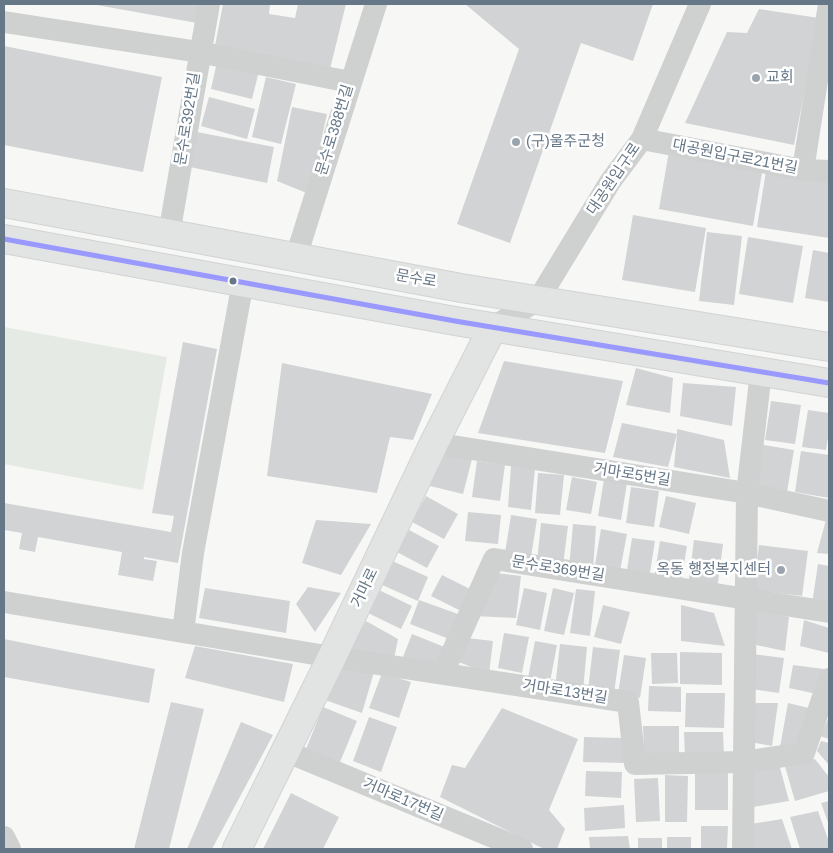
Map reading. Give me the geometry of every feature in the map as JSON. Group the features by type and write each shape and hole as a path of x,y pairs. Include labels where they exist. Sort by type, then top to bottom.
{"main road":[{"name":"문수로","path":"4,203 538,300 829,347"},
{"path":"4,239 494,327 829,383"},
{"name":"거마로","path":"237,849 332,657 434,443 494,327"}],"street":[{"name":"문수로392번길","path":"169,234 209,4"},
{"name":"문수로388번길","path":"296,257 376,4"},
{"name":"대공원입구로","path":"494,327 538,300 610,182 642,139 700,4"},
{"path":"803,170 829,4"},
{"path":"4,22 200,52 350,82"},
{"name":"대공원입구로21번길","path":"642,139 803,170 829,171"},
{"path":"183,632 193,553 243,282"},
{"path":"743,849 747,493 761,372"},
{"name":"거마로5번길","path":"434,443 747,493 829,511"},
{"name":"문수로369번길","path":"443,674 494,559 829,612"},
{"name":"거마로13번길","path":"4,602 332,657 628,702 635,764 744,762"},
{"path":"744,762 804,753 829,680"},
{"name":"거마로17번길","path":"285,750 522,849"},
{"path":"4,838 10,849"}],"shaded area":[{"path":"4,327 167,357 143,490 4,464"}],"building":[{"path":"91,4 200,4 197,23"},
{"path":"223,4 270,4 269,14 295,18 298,4 346,4 329,73 214,51"},
{"name":"(구)울주군청","path":"465,4 653,4 633,61 581,43 510,243 457,224 519,49"},
{"name":"교회","path":"759,9 819,18 794,145 685,123 727,32 747,33"},
{"path":"4,46 162,77 143,172 4,145"},
{"path":"217,62 259,71 252,99 211,89"},
{"path":"266,77 296,84 281,144 252,137"},
{"path":"209,97 255,109 247,139 201,126"},
{"path":"292,107 327,114 309,194 277,181"},
{"path":"197,132 274,147 267,183 190,167"},
{"path":"669,151 763,167 753,226 659,209"},
{"path":"766,171 829,181 829,238 757,227"},
{"path":"633,215 706,228 695,292 622,280"},
{"path":"707,232 742,236 734,305 699,301"},
{"path":"748,237 803,246 793,303 739,294"},
{"path":"813,250 829,253 829,302 805,298"},
{"path":"183,342 217,349 178,563 144,557 144,559 157,561 153,581 118,575 122,552 38,537 35,552 19,549 22,533 4,530 4,503 171,532 174,516 152,513"},
{"path":"504,361 623,381 605,453 478,433"},
{"path":"282,363 432,394 413,440 390,437 377,493 267,476"},
{"path":"636,368 673,378 670,413 626,405"},
{"path":"683,383 736,387 732,426 680,416"},
{"path":"771,401 801,405 795,444 765,440"},
{"path":"808,410 829,413 829,432 826,450 802,447"},
{"path":"622,423 677,434 668,467 613,457"},
{"path":"677,429 724,440 730,478 674,467"},
{"path":"758,444 794,450 787,492 751,485"},
{"path":"439,450 472,459 463,494 430,486"},
{"path":"801,451 829,455 829,498 795,492"},
{"path":"477,461 505,465 500,501 472,497"},
{"path":"511,466 535,468 531,510 508,507"},
{"path":"538,473 564,475 560,515 535,513"},
{"path":"572,477 597,482 591,514 566,510"},
{"path":"604,479 627,483 621,520 598,516"},
{"path":"631,487 659,491 654,527 626,523"},
{"path":"426,496 458,514 444,539 412,522"},
{"path":"666,496 696,503 689,534 659,527"},
{"path":"468,512 501,515 498,544 465,541"},
{"path":"511,515 537,519 531,557 505,553"},
{"path":"316,520 371,524 341,575 302,563"},
{"path":"826,520 829,521 829,554 817,553"},
{"path":"541,523 568,526 563,565 537,562"},
{"path":"573,524 596,526 593,570 569,568"},
{"path":"601,529 627,534 619,576 594,571"},
{"path":"409,530 439,546 427,568 397,552"},
{"path":"632,538 655,541 649,579 626,576"},
{"path":"694,540 723,544 717,590 688,586"},
{"path":"660,541 687,546 681,582 654,578"},
{"name":"옥동 행정복지센터","path":"759,545 808,551 802,596 753,590"},
{"path":"390,560 428,577 418,601 380,584"},
{"path":"818,564 829,566 829,608 812,604"},
{"path":"496,573 521,576 516,618 474,616"},
{"path":"442,575 472,590 461,611 431,596"},
{"path":"308,587 341,593 315,632 296,604"},
{"path":"205,588 290,601 286,633 199,618"},
{"path":"524,588 547,593 540,630 516,625"},
{"path":"553,588 574,593 564,635 544,631"},
{"path":"576,589 595,591 590,636 570,633"},
{"path":"379,590 412,606 401,629 368,613"},
{"path":"419,600 458,614 449,639 410,624"},
{"path":"603,605 630,612 621,644 594,637"},
{"path":"681,605 714,613 725,646 681,641"},
{"path":"751,607 789,617 785,651 751,644"},
{"path":"804,620 829,628 829,653 800,646"},
{"path":"366,621 398,639 393,664 347,654"},
{"path":"504,633 529,637 522,673 498,668"},
{"path":"412,634 447,648 438,671 403,657"},
{"path":"467,638 493,641 489,674 456,661"},
{"path":"4,639 155,669 149,703 4,677"},
{"path":"535,641 557,645 550,682 528,678"},
{"path":"560,644 587,647 583,691 555,688"},
{"path":"195,646 293,664 284,702 185,678"},
{"path":"593,647 620,650 614,693 588,690"},
{"path":"680,652 722,653 722,685 680,684"},
{"path":"651,653 677,653 678,683 652,684"},
{"path":"752,654 784,658 779,693 751,689"},
{"path":"624,655 646,658 640,698 618,694"},
{"path":"793,665 824,669 817,694 789,688"},
{"path":"342,666 374,672 362,713 322,699"},
{"path":"382,673 411,682 399,718 369,708"},
{"path":"649,686 681,687 681,712 648,711"},
{"path":"686,693 725,693 724,728 685,727"},
{"path":"171,702 204,709 169,849 134,849"},
{"path":"751,703 778,703 772,746 750,742"},
{"path":"788,703 813,709 801,742 780,747"},
{"path":"323,707 357,721 340,762 306,749"},
{"path":"502,708 578,739 549,810 565,829 557,849 544,849 440,797 452,765 465,768"},
{"path":"369,717 397,727 381,772 353,761"},
{"path":"829,717 829,739 820,736"},
{"path":"241,722 273,735 212,849 187,849"},
{"path":"643,726 679,726 679,756 644,756"},
{"path":"684,732 723,732 724,758 685,759"},
{"path":"584,737 624,738 624,763 583,762"},
{"path":"821,741 829,743 829,765 817,751"},
{"path":"815,759 829,777 829,791 795,801 784,763"},
{"path":"779,764 789,801 753,807 751,770"},
{"path":"695,770 728,770 728,810 695,810"},
{"path":"586,771 622,772 621,798 585,796"},
{"path":"665,775 688,776 687,822 665,822"},
{"path":"658,778 660,821 636,822 634,779"},
{"path":"291,793 339,817 323,849 263,849"},
{"path":"829,801 829,825 821,803"},
{"path":"624,805 625,828 585,831 584,808"},
{"path":"818,811 829,842 829,849 800,849 790,817"},
{"path":"782,819 792,849 754,849 751,824"},
{"path":"701,826 728,826 727,849 701,849"},
{"path":"628,836 630,849 590,849 589,837"},
{"path":"667,837 691,837 691,849 667,849"},
{"path":"638,838 662,838 662,849 638,849"}],"transit line":[{"path":"4,239 455,321 829,383"}],"place":[{"name":"교회","path":"756,78"},
{"name":"(구)울주군청","path":"516,142"},
{"name":"옥동 행정복지센터","path":"781,570"}]}
